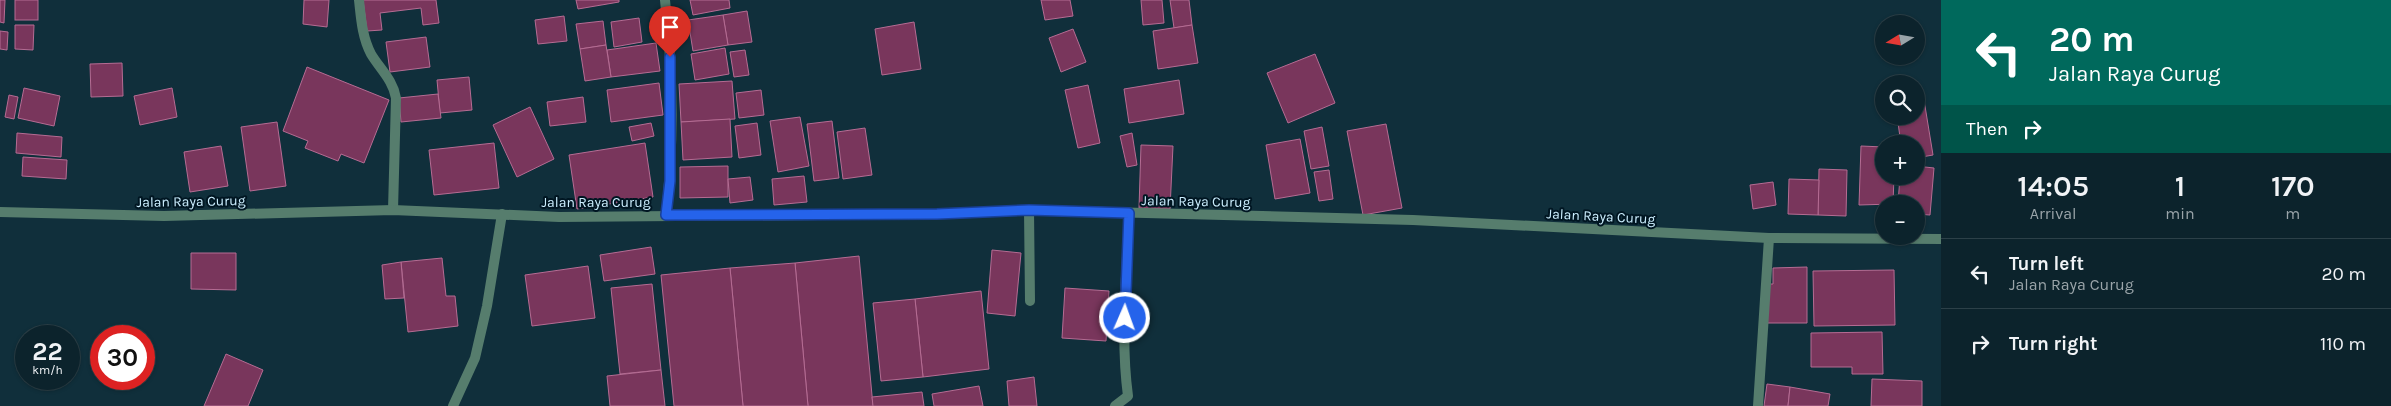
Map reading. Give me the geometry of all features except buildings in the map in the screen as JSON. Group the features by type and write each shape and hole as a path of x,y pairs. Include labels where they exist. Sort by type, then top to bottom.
{"street":[{"path":"358,0 364,39 379,67 392,84 396,98 393,210"},
{"path":"665,0 671,101 670,181 666,215"},
{"name":"Jalan Raya Curug","path":"0,212 164,216 393,210 559,217 937,214 1029,210 1413,220 1769,238 1941,239"},
{"path":"1029,210 1030,301"},
{"path":"1115,406 1128,401 1125,374 1125,318 1129,213"},
{"path":"454,406 475,358 487,306 502,214"},
{"path":"1758,406 1769,238"}],"route":[{"path":"670,57 670,181 666,215 937,214 1029,210 1129,213 1125,318"}]}
